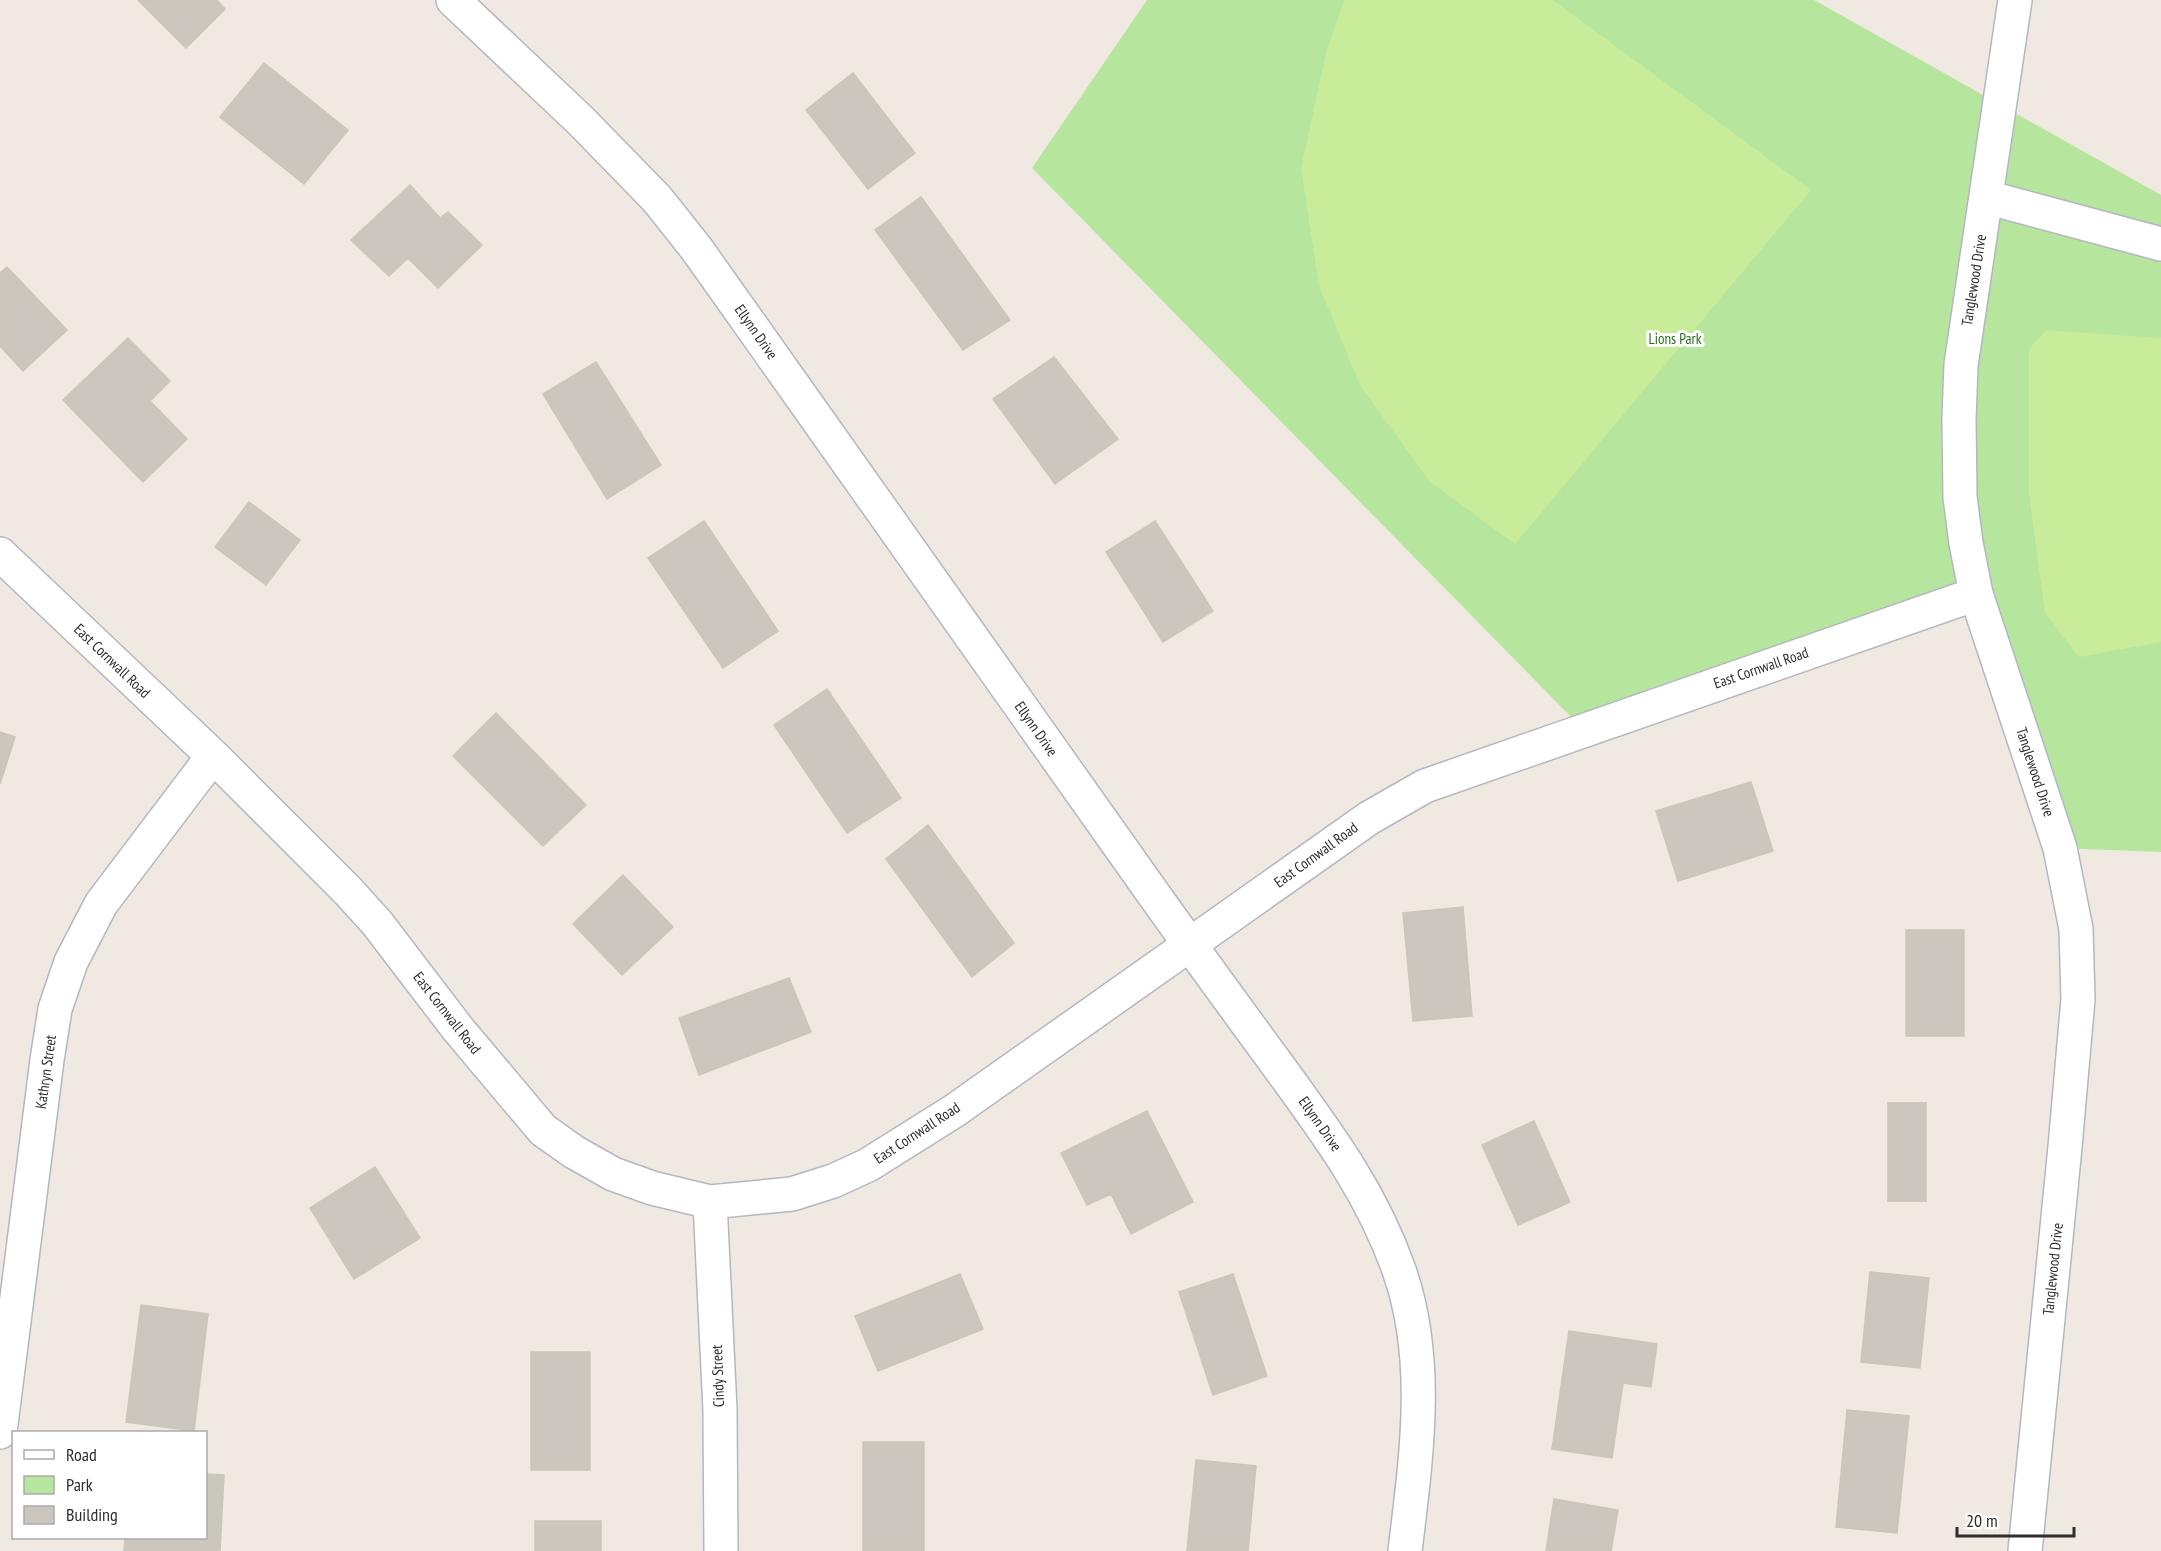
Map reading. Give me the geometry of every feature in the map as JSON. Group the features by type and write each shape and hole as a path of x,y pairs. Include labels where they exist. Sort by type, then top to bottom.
{"street":[{"name":"Ellynn Drive","path":"453,0 580,121 657,199 696,248 1190,945 1336,1145 1372,1204 1400,1275 1413,1332 1418,1368 1419,1412 1405,1551"},
{"name":"Tanglewood Drive","path":"2015,0 1961,365 1959,419 1960,497 1976,594 2060,848 2076,929 2078,999 2066,1147 2025,1551"},
{"path":"1986,197 2161,244"},
{"name":"East Cornwall Road","path":"0,554 213,756 377,923 458,1029 543,1130 574,1152 614,1174 652,1188 710,1202 792,1194 833,1181 868,1165 954,1111 1369,818 1425,786 1976,594"},
{"name":"Kathryn Street","path":"0,1432 55,1009 71,962 101,904 213,756"},
{"name":"Cindy Street","path":"710,1202 720,1410 721,1551"}],"green space":[{"name":"Lions Park","path":"1147,0 1814,0 2161,195 2161,852 2060,848 1976,594 1583,729 1032,168"},
{"path":"1345,0 1553,0 1811,190 1515,544 1429,481 1360,385 1319,286 1301,168 1328,45"},
{"path":"2046,330 2161,338 2161,642 2079,657 2045,613 2029,494 2029,349"}],"building":[{"path":"138,0 217,0 225,9 186,48"},
{"path":"264,63 348,130 304,184 220,117"},
{"path":"853,73 915,153 868,189 806,110"},
{"path":"410,185 440,218 448,212 482,245 438,288 408,258 389,276 351,240"},
{"path":"921,197 1010,320 963,350 875,230"},
{"path":"7,267 67,330 23,371 0,346 0,273"},
{"path":"128,338 170,381 150,401 187,439 143,482 63,400"},
{"path":"1054,357 1118,439 1055,484 993,399"},
{"path":"596,362 661,465 607,499 543,394"},
{"path":"249,502 300,540 266,585 215,547"},
{"path":"704,521 778,631 723,668 648,558"},
{"path":"1155,521 1213,611 1163,642 1106,552"},
{"path":"827,689 901,798 847,833 774,725"},
{"path":"496,713 586,805 543,846 453,756"},
{"path":"0,732 15,737 0,784"},
{"path":"1751,782 1773,851 1678,881 1656,811"},
{"path":"928,825 1014,943 972,977 886,859"},
{"path":"623,875 673,927 622,975 573,924"},
{"path":"1463,907 1472,1016 1413,1021 1403,913"},
{"path":"1906,930 1964,930 1964,1036 1906,1036"},
{"path":"789,978 811,1032 699,1075 679,1018"},
{"path":"1888,1103 1926,1103 1926,1201 1888,1201"},
{"path":"1147,1111 1193,1202 1131,1234 1111,1194 1087,1205 1061,1153"},
{"path":"1534,1121 1570,1202 1518,1225 1482,1145"},
{"path":"375,1167 420,1238 354,1279 310,1208"},
{"path":"1870,1272 1929,1278 1920,1368 1861,1362"},
{"path":"960,1274 983,1329 878,1371 855,1316"},
{"path":"1233,1274 1267,1376 1213,1395 1179,1292"},
{"path":"141,1305 208,1314 194,1431 126,1422"},
{"path":"1569,1331 1657,1344 1651,1387 1623,1383 1612,1458 1552,1449"},
{"path":"531,1352 590,1352 590,1470 531,1470"},
{"path":"1847,1410 1909,1416 1897,1533 1836,1527"},
{"path":"863,1442 924,1442 924,1551 863,1551"},
{"path":"1196,1460 1256,1466 1248,1551 1187,1551"},
{"path":"207,1474 224,1475 220,1551 124,1551 125,1539 207,1539"},
{"path":"1554,1499 1618,1510 1611,1551 1546,1551"},
{"path":"535,1521 601,1521 601,1551 535,1551"}]}
